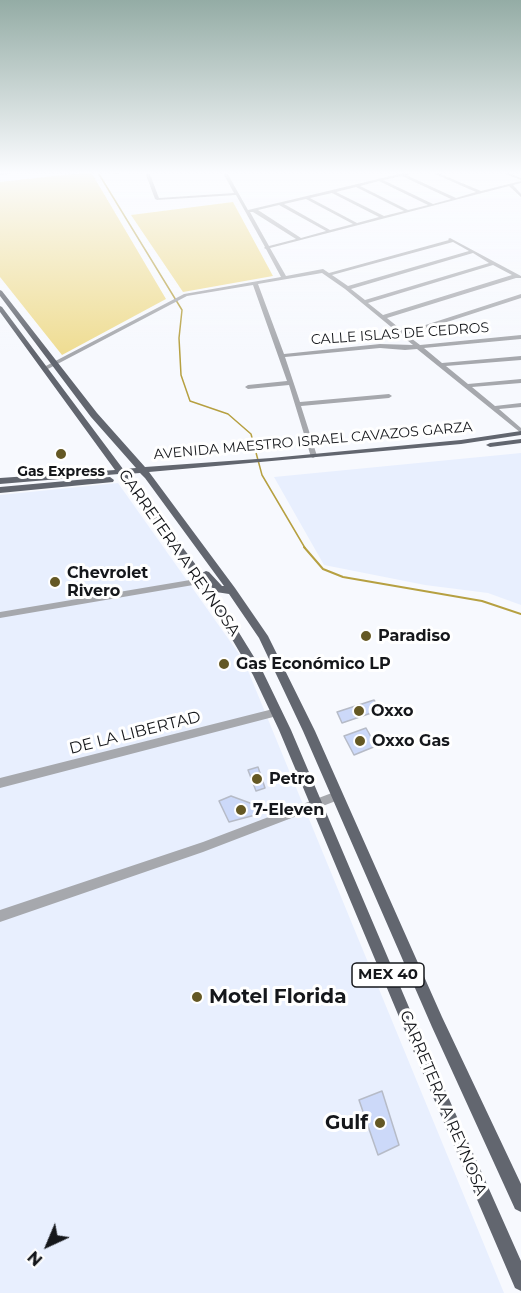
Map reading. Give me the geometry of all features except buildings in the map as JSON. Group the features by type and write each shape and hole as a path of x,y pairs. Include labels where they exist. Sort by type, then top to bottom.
{"main road":[{"name":"CARRETERA A REYNOSA","path":"0,292 56,362 94,415 145,474 232,590 263,636 284,677 521,1203"},
{"name":"CARRETERA A REYNOSA","path":"0,308 202,581 241,641 277,712 521,1282"},
{"path":"20,334 27,336 45,358 56,362"},
{"name":"AVENIDA MAESTRO ISRAEL CAVAZOS GARZA","path":"271,462 461,442 521,432"},
{"name":"AVENIDA MAESTRO ISRAEL CAVAZOS GARZA","path":"0,490 271,462 521,441"},
{"path":"91,474 106,467 107,454"},
{"name":"AVENIDA MAESTRO ISRAEL CAVAZOS GARZA","path":"0,481 91,474 125,476"},
{"path":"144,501 156,510 216,587 222,591 232,590"}],"street":[{"path":"257,231 284,277"},
{"path":"288,231 300,239"},
{"path":"266,248 328,231"},
{"path":"446,237 518,277"},
{"path":"44,369 186,295 284,277 326,273 452,241"},
{"path":"347,288 472,252"},
{"path":"364,302 493,263"},
{"path":"326,273 419,346 521,432"},
{"path":"383,317 518,277"},
{"path":"255,282 291,382 313,456"},
{"path":"404,334 521,296"},
{"name":"CALLE ISLAS DE CEDROS","path":"282,356 380,346 401,348 521,338"},
{"path":"441,365 521,358"},
{"path":"467,386 521,381"},
{"path":"248,387 291,382"},
{"path":"298,404 389,396"},
{"path":"494,408 521,405"},
{"path":"0,615 202,581"},
{"name":"DE LA LIBERTAD","path":"0,783 277,712"},
{"path":"0,916 186,853 337,796"}],"shaded area":[{"path":"0,231 126,231 166,299 62,355 0,277"},
{"path":"142,231 249,231 273,276 183,292"},
{"path":"521,453 521,605 488,593 425,585 324,565 274,477"},
{"path":"118,483 244,661 504,1293 0,1293 0,495"}],"waterway":[{"path":"134,231 182,310 179,338 181,375 190,401 228,414 251,434 262,475 305,548"},
{"path":"304,547 323,569 343,577 482,601 521,614"}],"place":[{"name":"Gas Express","path":"61,454"},
{"name":"Chevrolet Rivero","path":"55,582"},
{"name":"Paradiso","path":"366,636"},
{"name":"Gas Económico LP","path":"224,664"},
{"name":"Oxxo","path":"359,711"},
{"name":"Oxxo Gas","path":"360,741"},
{"name":"Petro","path":"257,779"},
{"name":"7-Eleven","path":"241,810"},
{"name":"Motel Florida","path":"197,997"},
{"name":"Gulf","path":"380,1123"}]}
